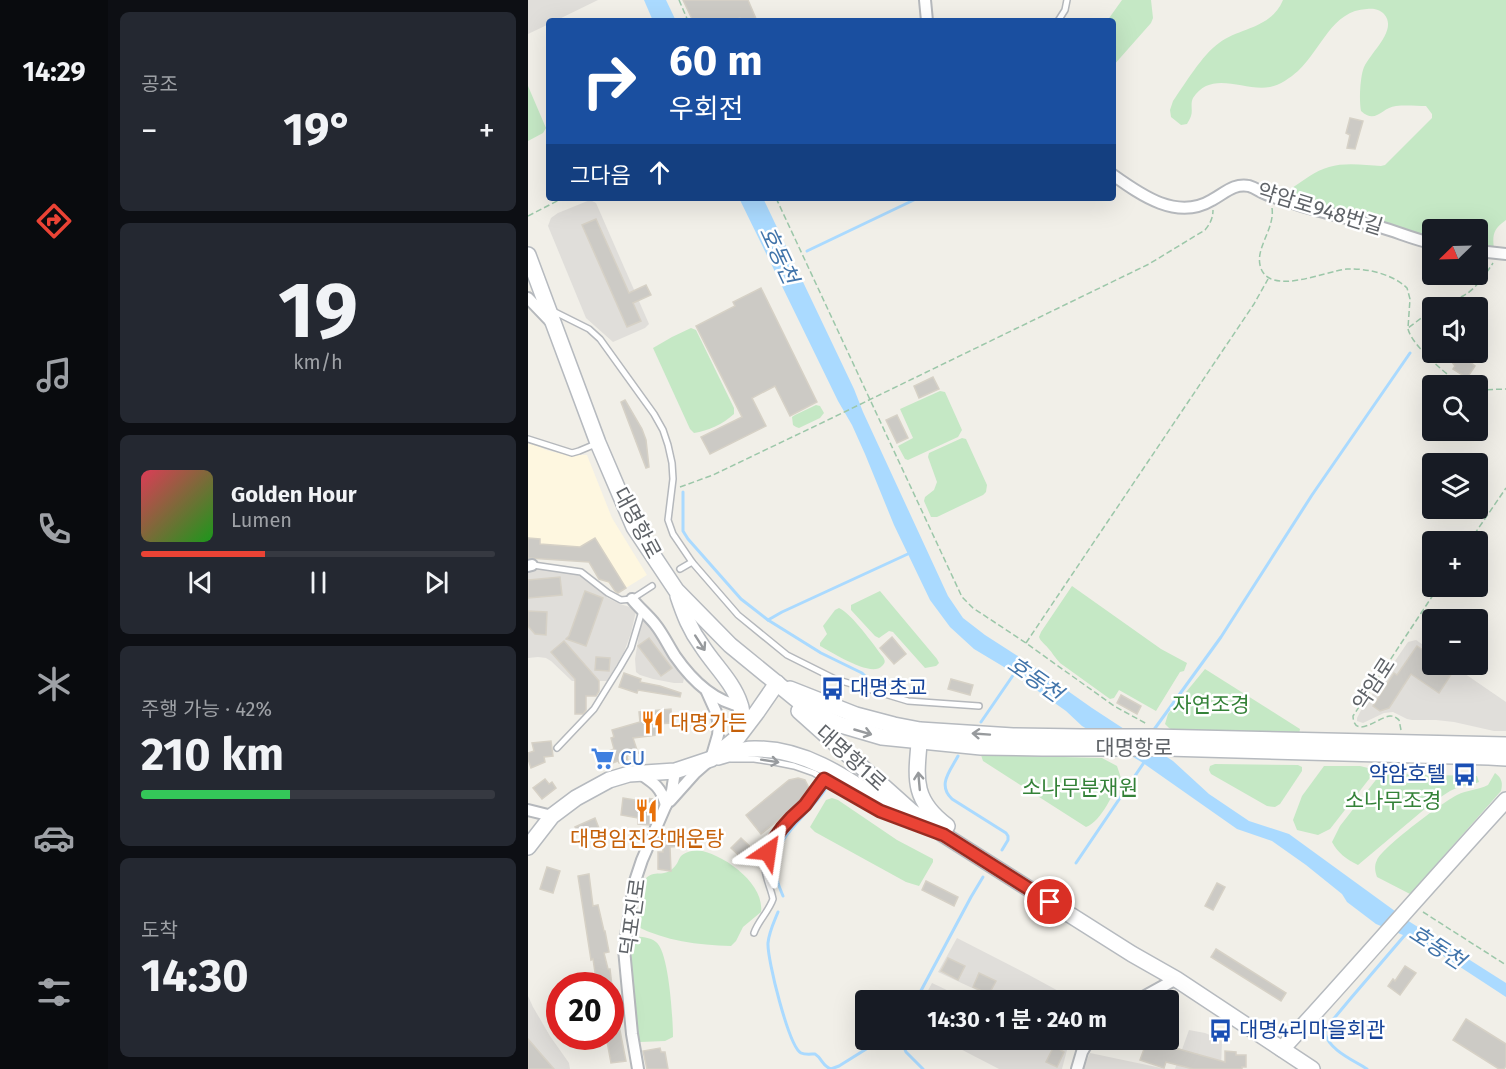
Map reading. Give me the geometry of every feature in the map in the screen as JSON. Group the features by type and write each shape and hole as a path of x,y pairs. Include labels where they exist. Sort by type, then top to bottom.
{"street":[{"path":"925,0 927,18"},
{"name":"약암로948번길","path":"1116,177 1157,202 1170,207 1187,209 1196,207 1228,189 1242,185 1321,212 1422,240"},
{"path":"1488,251 1503,253"},
{"name":"대명항로","path":"528,255 598,443 634,527 676,590 729,645 777,683 856,715 894,725 919,736 981,747 1167,748 1506,758"},
{"name":"대명항로","path":"528,298 554,325"},
{"path":"676,590 687,623 702,648 735,691 741,706 738,737"},
{"path":"632,599 653,622 691,676 707,692 719,700 741,706"},
{"path":"666,805 684,784 738,737 777,683"},
{"name":"대명항1로","path":"777,683 797,710 911,811 944,835 1132,954 1176,979 1312,1069"},
{"path":"707,692 719,725 711,759"},
{"name":"대명항로","path":"919,736 1081,737 1150,730 1400,743 1506,745"},
{"name":"대명항1로","path":"919,736 920,795 933,815 960,836 1136,948 1176,979"},
{"path":"528,847 552,816 576,798 609,780 629,774 675,771 734,752 752,749 779,750 805,757 832,770 915,824 944,835"},
{"path":"1489,757 1506,769"},
{"name":"덕포진로","path":"638,1069 632,1034 624,949 634,884 672,792 675,771"},
{"path":"639,773 659,788 666,805"},
{"path":"1282,1049 1506,800"},
{"path":"528,810 552,816"},
{"path":"1156,990 1176,979"},
{"path":"1077,1069 1083,1050"}],"lane":[{"path":"1060,18 1065,10 1067,0"},
{"name":"대명항로","path":"548,308 583,326 600,339 649,406 669,445 673,479 668,520 673,534 692,562 738,615 787,656 835,679 908,701 979,706"},
{"path":"528,439 572,453 598,443"},
{"path":"680,568 692,562"},
{"path":"529,565 581,572 621,600 632,599 652,586"},
{"path":"557,748 594,709 631,648 642,611"},
{"path":"711,759 754,759 794,766 814,773 880,811 915,824"},
{"path":"754,933 773,899 765,867 772,842 782,828 805,805 824,779"}],"path":[{"path":"679,0 687,18"},
{"path":"1264,194 1271,205 1272,219 1259,263 1263,274 1268,279 1293,281 1338,270 1356,269 1376,273 1403,283 1409,292 1408,328 1412,340 1449,375"},
{"path":"672,489 713,475 1149,264 1210,225 1213,212 1212,200"},
{"path":"528,216 557,201"},
{"path":"777,201 962,597 973,608 1150,730"},
{"path":"1462,297 1480,281 1503,253"},
{"path":"1026,643 1247,314 1268,279"},
{"path":"1408,328 1422,318"},
{"path":"1488,390 1506,389"},
{"path":"1477,531 1506,488"},
{"name":"약암로","path":"1400,743 1401,725 1395,717 1385,717 1362,727 1353,721 1353,716 1432,597"},
{"path":"1411,904 1506,965"}],"shaded area":[{"path":"528,0 598,0 561,18 546,18 546,25 528,34"},
{"path":"588,201 596,203 649,324 645,328 613,342 586,318 548,226 551,218"},
{"path":"528,442 558,453 587,455 612,518 647,575 616,594 610,584 599,579 588,561 528,558"},
{"path":"536,569 580,575 608,598 636,611 624,652 607,681 572,681 546,658 528,658 528,571"},
{"path":"642,621 650,626 684,678 683,683 653,679 636,672 635,659"},
{"path":"1416,640 1422,644 1422,675 1467,675 1506,702 1506,731 1494,731 1454,722 1412,720 1393,712 1384,713 1363,723 1357,721 1360,712 1408,642"},
{"path":"957,938 1057,990 977,990 938,972"},
{"path":"932,983 947,990 928,990"},
{"path":"528,996 546,1029 546,1050 560,1050 569,1063 570,1069 528,1069"},
{"path":"1189,1030 1222,1040 1221,1069 1175,1069"},
{"path":"962,1050 1067,1050 1062,1069 999,1069"},
{"path":"1090,1053 1166,1069 1083,1069"}],"green space":[{"path":"1122,0 1151,0 1153,18 1151,23 1116,63 1116,18 1109,18"},
{"path":"1283,0 1506,0 1506,220 1495,232 1494,249 1488,248 1488,219 1422,219 1422,237 1315,204 1291,194 1292,188 1314,173 1335,165 1385,165 1432,118 1426,106 1396,106 1375,116 1366,115 1361,111 1360,90 1363,70 1388,28 1388,21 1378,10 1355,11 1345,16 1328,32 1298,71 1281,83 1260,88 1219,83 1209,85 1201,89 1193,98 1192,114 1187,124 1181,125 1171,117 1170,110 1173,101 1194,70 1213,48 1228,38 1263,22 1278,10"},
{"path":"528,86 546,128 543,133 528,141"},
{"path":"691,328 696,330 734,408 734,414 725,421 710,429 694,433 690,429 653,348"},
{"path":"940,391 945,392 962,430 958,437 908,460 905,459 898,446 913,438 900,409"},
{"path":"816,405 820,406 824,413 820,418 799,428 793,425 792,417"},
{"path":"962,438 966,439 987,485 986,492 937,517 931,517 924,501 925,497 934,490 937,482 928,457 929,453"},
{"path":"1072,586 1161,649 1187,663 1184,671 1180,672 1156,711 1119,690 1114,698 1110,699 1060,663 1041,640 1039,637 1041,632"},
{"path":"880,591 937,659 939,663 936,666 925,668 893,632 889,631 879,638 875,636 851,610 851,605"},
{"path":"839,608 856,623 883,657 885,662 882,666 877,669 861,667 820,646 827,634 823,626"},
{"name":"자연조경","path":"1205,669 1300,729 1299,734 1174,731 1169,728 1165,724 1168,714"},
{"name":"소나무분재원","path":"981,755 1102,758 1117,766 1121,778 1102,813 1086,827 983,761"},
{"path":"1215,764 1298,765 1302,767 1302,771 1280,804 1275,807 1267,806 1211,774 1210,766"},
{"name":"소나무조경","path":"1324,766 1360,766 1372,769 1373,774 1330,829 1318,835 1297,830 1293,820 1302,796"},
{"name":"소나무조경","path":"1382,772 1477,776 1479,782 1461,786 1433,802 1358,865 1343,855 1332,842 1340,826"},
{"name":"소나무조경","path":"1495,773 1501,781 1501,791 1410,894 1377,877 1376,862 1390,845 1450,799 1461,793 1488,785"},
{"path":"832,798 897,840 933,859 919,886 906,882 815,832 810,827 826,800"},
{"path":"697,850 718,857 740,871 756,890 760,901 761,912 743,927 731,946 682,941 636,926 642,885 648,876 671,870 682,855"},
{"path":"634,936 656,942 664,958 673,1037 665,1041 640,1042 631,973"}],"water":[{"path":"644,0 666,0 675,18 652,18"},
{"name":"호동천","path":"740,201 764,201 854,389 948,596 963,618 1173,761 1209,794 1249,821 1289,834 1410,922 1506,983 1506,997 1425,944 1376,924 1347,902 1342,894 1306,865 1272,841 1237,829 1143,763 1082,726 1066,711 1004,667 974,649 950,627 930,600 894,525 852,425 838,401"}],"building":[{"path":"683,0 748,0 756,18 740,18 692,18"},
{"path":"1350,118 1363,121 1355,149 1347,148 1350,135 1346,133"},
{"path":"596,219 629,293 646,285 651,295 633,303 641,321 627,327 582,225"},
{"path":"761,288 817,402 790,416 775,386 752,398 766,426 710,454 701,437 742,417 696,326 735,306 733,302"},
{"path":"1453,363 1471,363 1475,366 1469,375 1462,375 1453,369 1455,366"},
{"path":"933,377 939,389 919,398 914,386"},
{"path":"625,400 646,440 649,467 646,468 621,402"},
{"path":"897,415 908,438 897,443 886,420"},
{"path":"528,538 540,539 540,544 580,547 595,538 626,588 618,593 615,591 609,582 599,579 589,562 528,558"},
{"path":"560,577 562,595 528,598 528,580"},
{"path":"585,591 603,598 586,646 566,639"},
{"path":"528,611 547,612 546,635 535,634 528,626"},
{"path":"892,637 906,654 894,664 880,648"},
{"path":"649,638 672,668 661,676 638,646"},
{"path":"564,641 599,681 599,691 596,696 586,696 586,710 583,714 575,714 575,679 551,652"},
{"path":"1417,646 1422,649 1422,675 1451,675 1439,693 1411,674 1389,708 1380,711 1373,706 1394,673 1397,675"},
{"path":"596,657 610,658 609,671 595,670"},
{"path":"624,673 641,679 640,682 681,693 680,697 638,690 637,693 619,687"},
{"path":"951,679 973,685 970,695 948,689"},
{"path":"1121,695 1141,706 1137,714 1117,703"},
{"path":"671,709 672,723 656,724 657,735 633,738 638,753 627,756 628,761 619,763 618,761 602,767 598,755 614,749 611,738 614,737 612,730 640,722 639,712"},
{"path":"551,741 553,756 544,757 545,762 531,768 528,753 534,751 532,743"},
{"path":"798,778 805,780 809,788 804,799 761,834 746,815 789,780"},
{"path":"545,779 549,784 552,782 556,788 542,799 533,788"},
{"path":"623,798 641,801 642,798 654,799 649,825 638,824 638,818 621,815"},
{"path":"595,818 600,831 578,834 575,827"},
{"path":"681,833 682,846 670,847 671,871 658,869 658,852 663,852 662,834"},
{"path":"741,838 759,855 749,865 731,848"},
{"path":"547,867 560,871 553,893 540,889"},
{"path":"589,874 593,906 598,905 605,931 609,952 604,953 610,972 595,972 578,876"},
{"path":"926,881 958,897 954,906 922,890"},
{"path":"1217,883 1225,887 1213,910 1205,906"},
{"path":"1216,949 1286,993 1281,1001 1211,957"},
{"path":"948,958 965,966 958,980 941,971"},
{"path":"1405,966 1416,973 1400,995 1388,986 1393,979 1395,981"},
{"path":"979,973 996,981 991,990 980,990 973,987"},
{"path":"1466,1019 1506,1044 1504,1069 1499,1069 1453,1040"},
{"path":"528,1039 554,1069 528,1069"},
{"path":"660,1048 661,1052 665,1052 668,1069 647,1069 643,1051"},
{"path":"1179,1049 1225,1062 1225,1051 1236,1052 1236,1055 1246,1055 1246,1067 1242,1069 1193,1069 1166,1062 1164,1068 1140,1060 1144,1050"},
{"path":"609,1050 624,1050 626,1061 611,1063"},
{"path":"1052,1050 1064,1052 1057,1067 1046,1062"}],"waterway":[{"path":"807,251 912,201"},
{"path":"1153,731 1221,637 1312,495 1410,353"},
{"path":"683,492 683,531 688,539 741,599 768,620 910,553"},
{"path":"768,620 821,653 862,673 867,683"},
{"name":"호동천","path":"981,722 1016,671"},
{"path":"958,756 946,778 945,788 952,799 1006,833 1008,840 1002,850"},
{"path":"1076,863 1145,761"},
{"path":"783,896 775,873 778,850 792,828 825,790"},
{"path":"921,990 983,877"},
{"path":"778,912 768,943 785,1020 796,1047 801,1053 815,1054 831,1069"},
{"name":"호동천","path":"1367,1069 1331,1045 1325,1033 1331,1022 1405,935"},
{"path":"831,1069 865,1050"},
{"path":"905,1050 923,1069"}],"place":[{"name":"대명초교","path":"832,688"},
{"name":"대명가든","path":"652,723"},
{"name":"CU","path":"602,758"},
{"name":"약암호텔","path":"1464,774"},
{"name":"대명임진강매운탕","path":"647,811"},
{"name":"대명4리마을회관","path":"1221,1030"}],"route":[{"path":"768,852 782,828 805,805 824,779 880,811 944,835 1050,902"}]}
